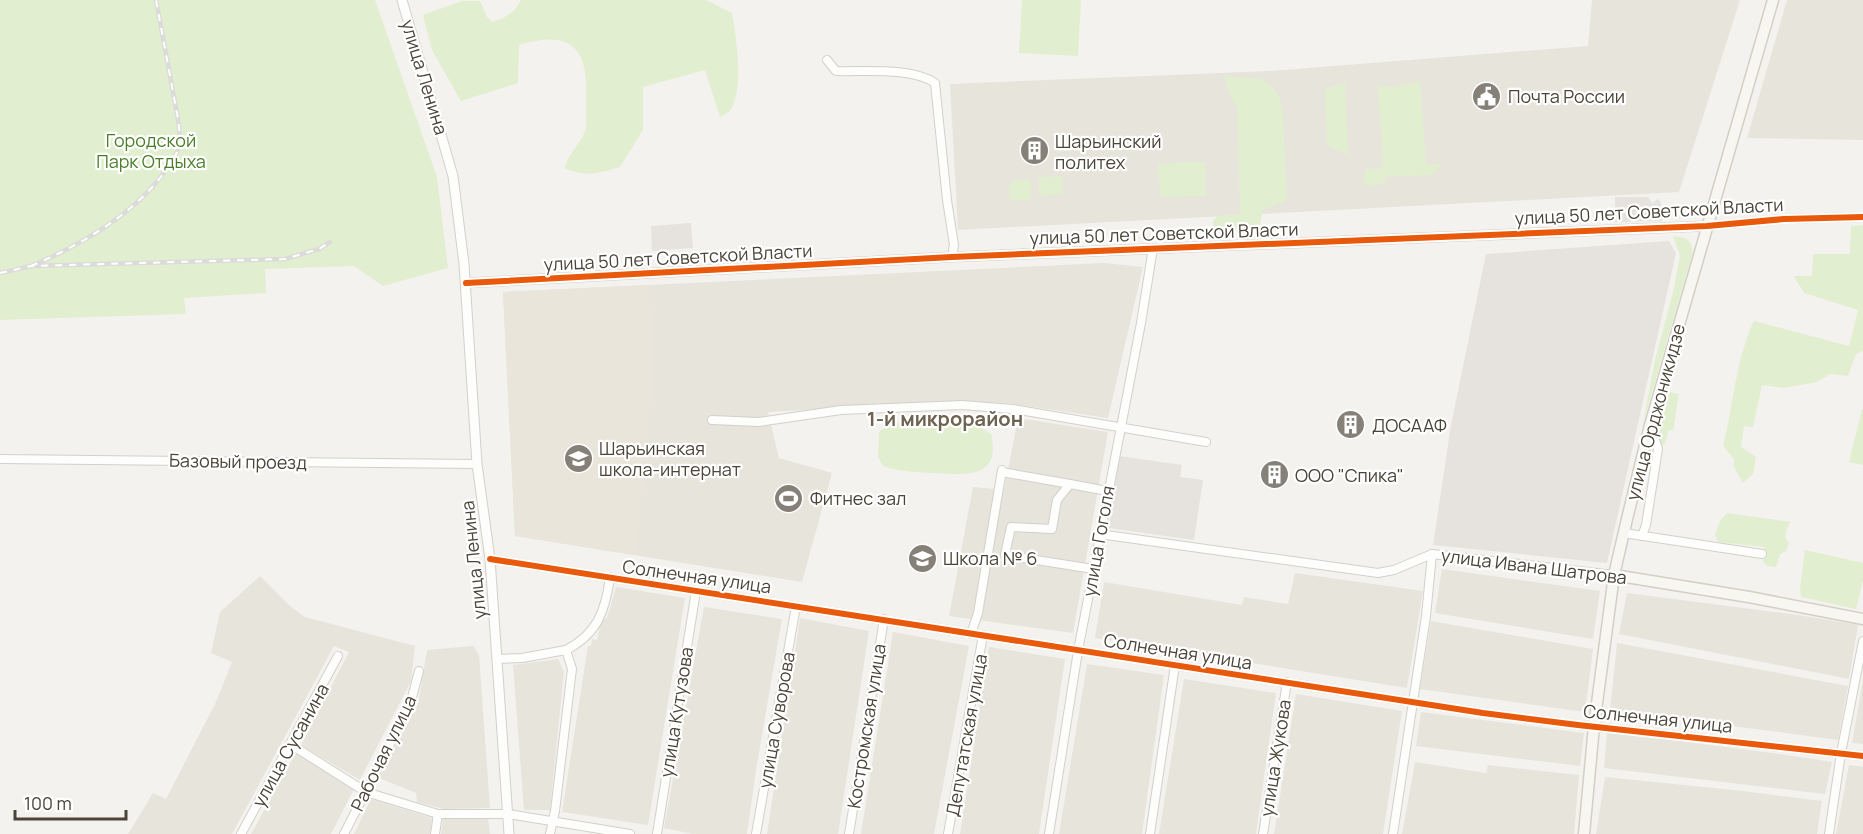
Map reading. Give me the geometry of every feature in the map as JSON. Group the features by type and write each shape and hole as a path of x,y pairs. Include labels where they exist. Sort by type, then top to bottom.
{"main road":[{"name":"улица Орджоникидзе","path":"1584,834 1594,726 1614,575 1650,425 1773,0"},
{"name":"улица Ивана Шатрова","path":"1614,575 1749,597 1863,619"}],"street":[{"name":"улица Ленина","path":"403,0 453,176 466,283 477,464 490,559 509,834"},
{"path":"827,60 836,71 912,74 935,83 954,245 952,257"},
{"name":"улица 50 лет Советской Власти","path":"466,283 952,257 1707,226 1784,219 1863,217"},
{"name":"улица Гоголя","path":"1049,834 1078,651 1107,491 1142,323 1153,248"},
{"path":"712,420 759,422 841,410 962,405 1013,409 1206,442"},
{"path":"1642,536 1646,525 1658,449 1650,425"},
{"name":"Базовый проезд","path":"0,459 477,464"},
{"path":"970,634 978,613 1002,471 1107,491"},
{"path":"1070,484 1057,500 1053,529 1011,527 1005,555 1093,569"},
{"path":"1624,533 1761,554"},
{"name":"улица Ивана Шатрова","path":"1099,534 1378,573 1394,570 1432,554 1614,575"},
{"path":"1393,834 1426,616 1432,554"},
{"name":"Солнечная улица","path":"490,559 1412,702 1578,725 1863,756"},
{"path":"497,659 522,658 566,650 582,642 592,631 603,607 610,578"},
{"name":"улица Кутузова","path":"657,834 696,591"},
{"name":"улица Суворова","path":"756,834 796,606"},
{"name":"Костромская улица","path":"849,834 884,619"},
{"name":"Депутатская улица","path":"948,834 983,636"},
{"path":"1829,834 1841,753 1863,641"},
{"path":"550,834 572,669 566,650"},
{"name":"улица Сусанина","path":"241,834 338,656"},
{"path":"1150,834 1175,665"},
{"name":"Рабочая улица","path":"344,834 410,705 419,671"},
{"name":"улица Жукова","path":"1263,834 1287,682"},
{"path":"290,744 366,792 438,814 508,814 630,834"},
{"path":"435,834 438,814"}],"shaded area":[{"path":"1592,0 1740,0 1679,192 958,230 950,84 1269,71 1588,46"},
{"path":"1787,0 1863,0 1863,140 1747,138"},
{"path":"1615,197 1648,197 1652,203 1658,199 1661,202 1662,221 1615,222"},
{"path":"691,223 693,248 652,251 651,226"},
{"path":"1669,241 1676,253 1607,563 1433,545 1451,425 1486,254"},
{"path":"1104,263 1143,267 1108,418 1006,403 960,401 768,412 779,458 832,473 802,582 515,536 503,292"},
{"name":"Шарьинская школа-интернат","path":"649,285 652,380 636,555 515,536 503,292"},
{"path":"1018,418 1108,432 1073,633 949,616 973,487 1004,490"},
{"path":"1119,456 1182,465 1180,477 1203,480 1194,540 1109,528"},
{"path":"1442,569 1600,591 1593,639 1435,613"},
{"path":"1295,573 1423,591 1407,688 1095,638 1104,582 1242,605 1244,597 1288,604"},
{"path":"260,576 290,606 305,617 415,646 411,681 360,780 301,745 349,652 334,646 232,834 128,834 153,793 166,799 216,702 232,662 211,653 220,612"},
{"path":"616,587 685,598 648,825 562,812 588,646 591,646 592,639 597,640 601,621 607,618"},
{"path":"1627,593 1858,625 1849,679 1619,634"},
{"path":"704,607 782,619 747,834 693,834 664,828"},
{"path":"800,618 869,631 838,834 767,834"},
{"path":"1431,621 1593,649 1585,712 1420,689"},
{"path":"893,632 969,646 934,834 861,834"},
{"path":"1617,643 1848,686 1838,740 1610,710"},
{"path":"473,646 479,655 490,808 444,809 417,802 416,793 379,778 418,704 427,650"},
{"path":"989,647 1065,659 1039,834 960,834"},
{"path":"558,659 564,672 550,810 524,810 513,665"},
{"path":"1087,664 1164,675 1142,834 1059,834"},
{"path":"1184,679 1276,693 1256,834 1159,834"},
{"path":"1863,679 1863,744 1852,743"},
{"path":"1296,694 1402,711 1383,834 1274,834"},
{"path":"1421,712 1584,733 1580,766 1416,746"},
{"path":"1607,732 1832,762 1825,794 1604,768"},
{"path":"296,753 354,789 331,834 251,834"},
{"path":"1415,762 1486,773 1488,765 1579,775 1574,834 1402,834"},
{"path":"1849,765 1863,767 1863,834 1836,834"},
{"path":"1605,777 1822,801 1817,834 1596,834"},
{"path":"371,799 432,818 430,834 354,834"},
{"path":"488,818 490,834 441,834 443,819"}],"green space":[{"name":"Городской Парк Отдыха","path":"0,0 375,0 437,177 448,268 383,286 354,266 265,269 266,293 184,298 186,314 0,320"},
{"path":"521,0 706,0 732,13 738,64 737,92 734,103 729,112 720,117 705,70 643,87 643,130 620,167 587,174 565,168 583,136 586,123 584,65 572,46 563,41 551,40 519,45 518,83 461,101 432,50 423,15 462,1 480,1 487,17 493,22 510,14"},
{"path":"1022,0 1081,0 1078,56 1019,53"},
{"path":"1224,76 1262,79 1280,98 1287,200 1263,210 1259,228 1214,230 1213,222 1217,216 1240,215 1237,107 1229,93"},
{"path":"1420,81 1426,164 1443,163 1432,175 1385,177 1385,183 1369,186 1363,182 1365,169 1383,168 1378,86 1393,87"},
{"path":"1345,83 1348,155 1327,146 1325,89"},
{"path":"1205,162 1206,196 1160,197 1158,165"},
{"path":"1062,176 1063,194 1039,196 1039,177"},
{"path":"1030,179 1031,200 1010,200 1009,186 1013,180"},
{"path":"1863,225 1863,351 1856,354 1848,376 1830,374 1817,382 1784,388 1762,385 1753,427 1744,426 1741,447 1756,457 1753,474 1743,483 1734,467 1734,459 1723,446 1739,367 1754,321 1849,346 1858,310 1804,293 1794,276 1812,276 1813,254 1850,254 1851,226"},
{"path":"1673,236 1682,237 1691,243 1692,255 1643,423 1655,360 1680,256"},
{"path":"1669,392 1679,394 1673,431 1669,430 1665,444 1660,446 1658,430"},
{"path":"1863,409 1863,465 1849,462"},
{"path":"901,422 978,426 991,434 993,449 991,459 986,467 978,471 958,474 914,472 883,466 878,457 879,432 889,424"},
{"path":"1727,513 1791,522 1785,537 1789,543 1786,551 1780,554 1776,567 1767,566 1763,561 1764,547 1718,542 1715,535 1720,521"},
{"path":"1805,550 1863,563 1863,580 1856,609 1801,597"}],"railway":[{"path":"31,266 88,238 124,213 155,184 177,152 180,140 178,119 156,0"},
{"path":"0,273 31,266 285,259 319,249 330,242"}],"cycle path":[{"path":"466,283 952,257 1707,226 1784,219 1863,217"},
{"path":"490,559 1483,713 1863,756"}],"place":[{"name":"Почта России","path":"1487,96"},
{"name":"Шарьинский политех","path":"1034,151"},
{"name":"ДОСААФ","path":"1351,425"},
{"name":"Шарьинская школа-интернат","path":"578,458"},
{"name":"ООО \"Спика\"","path":"1274,475"},
{"name":"Фитнес зал","path":"789,498"},
{"name":"Школа № 6","path":"922,558"}],"district":[{"name":"1-й микрорайон","path":"945,418"}]}
